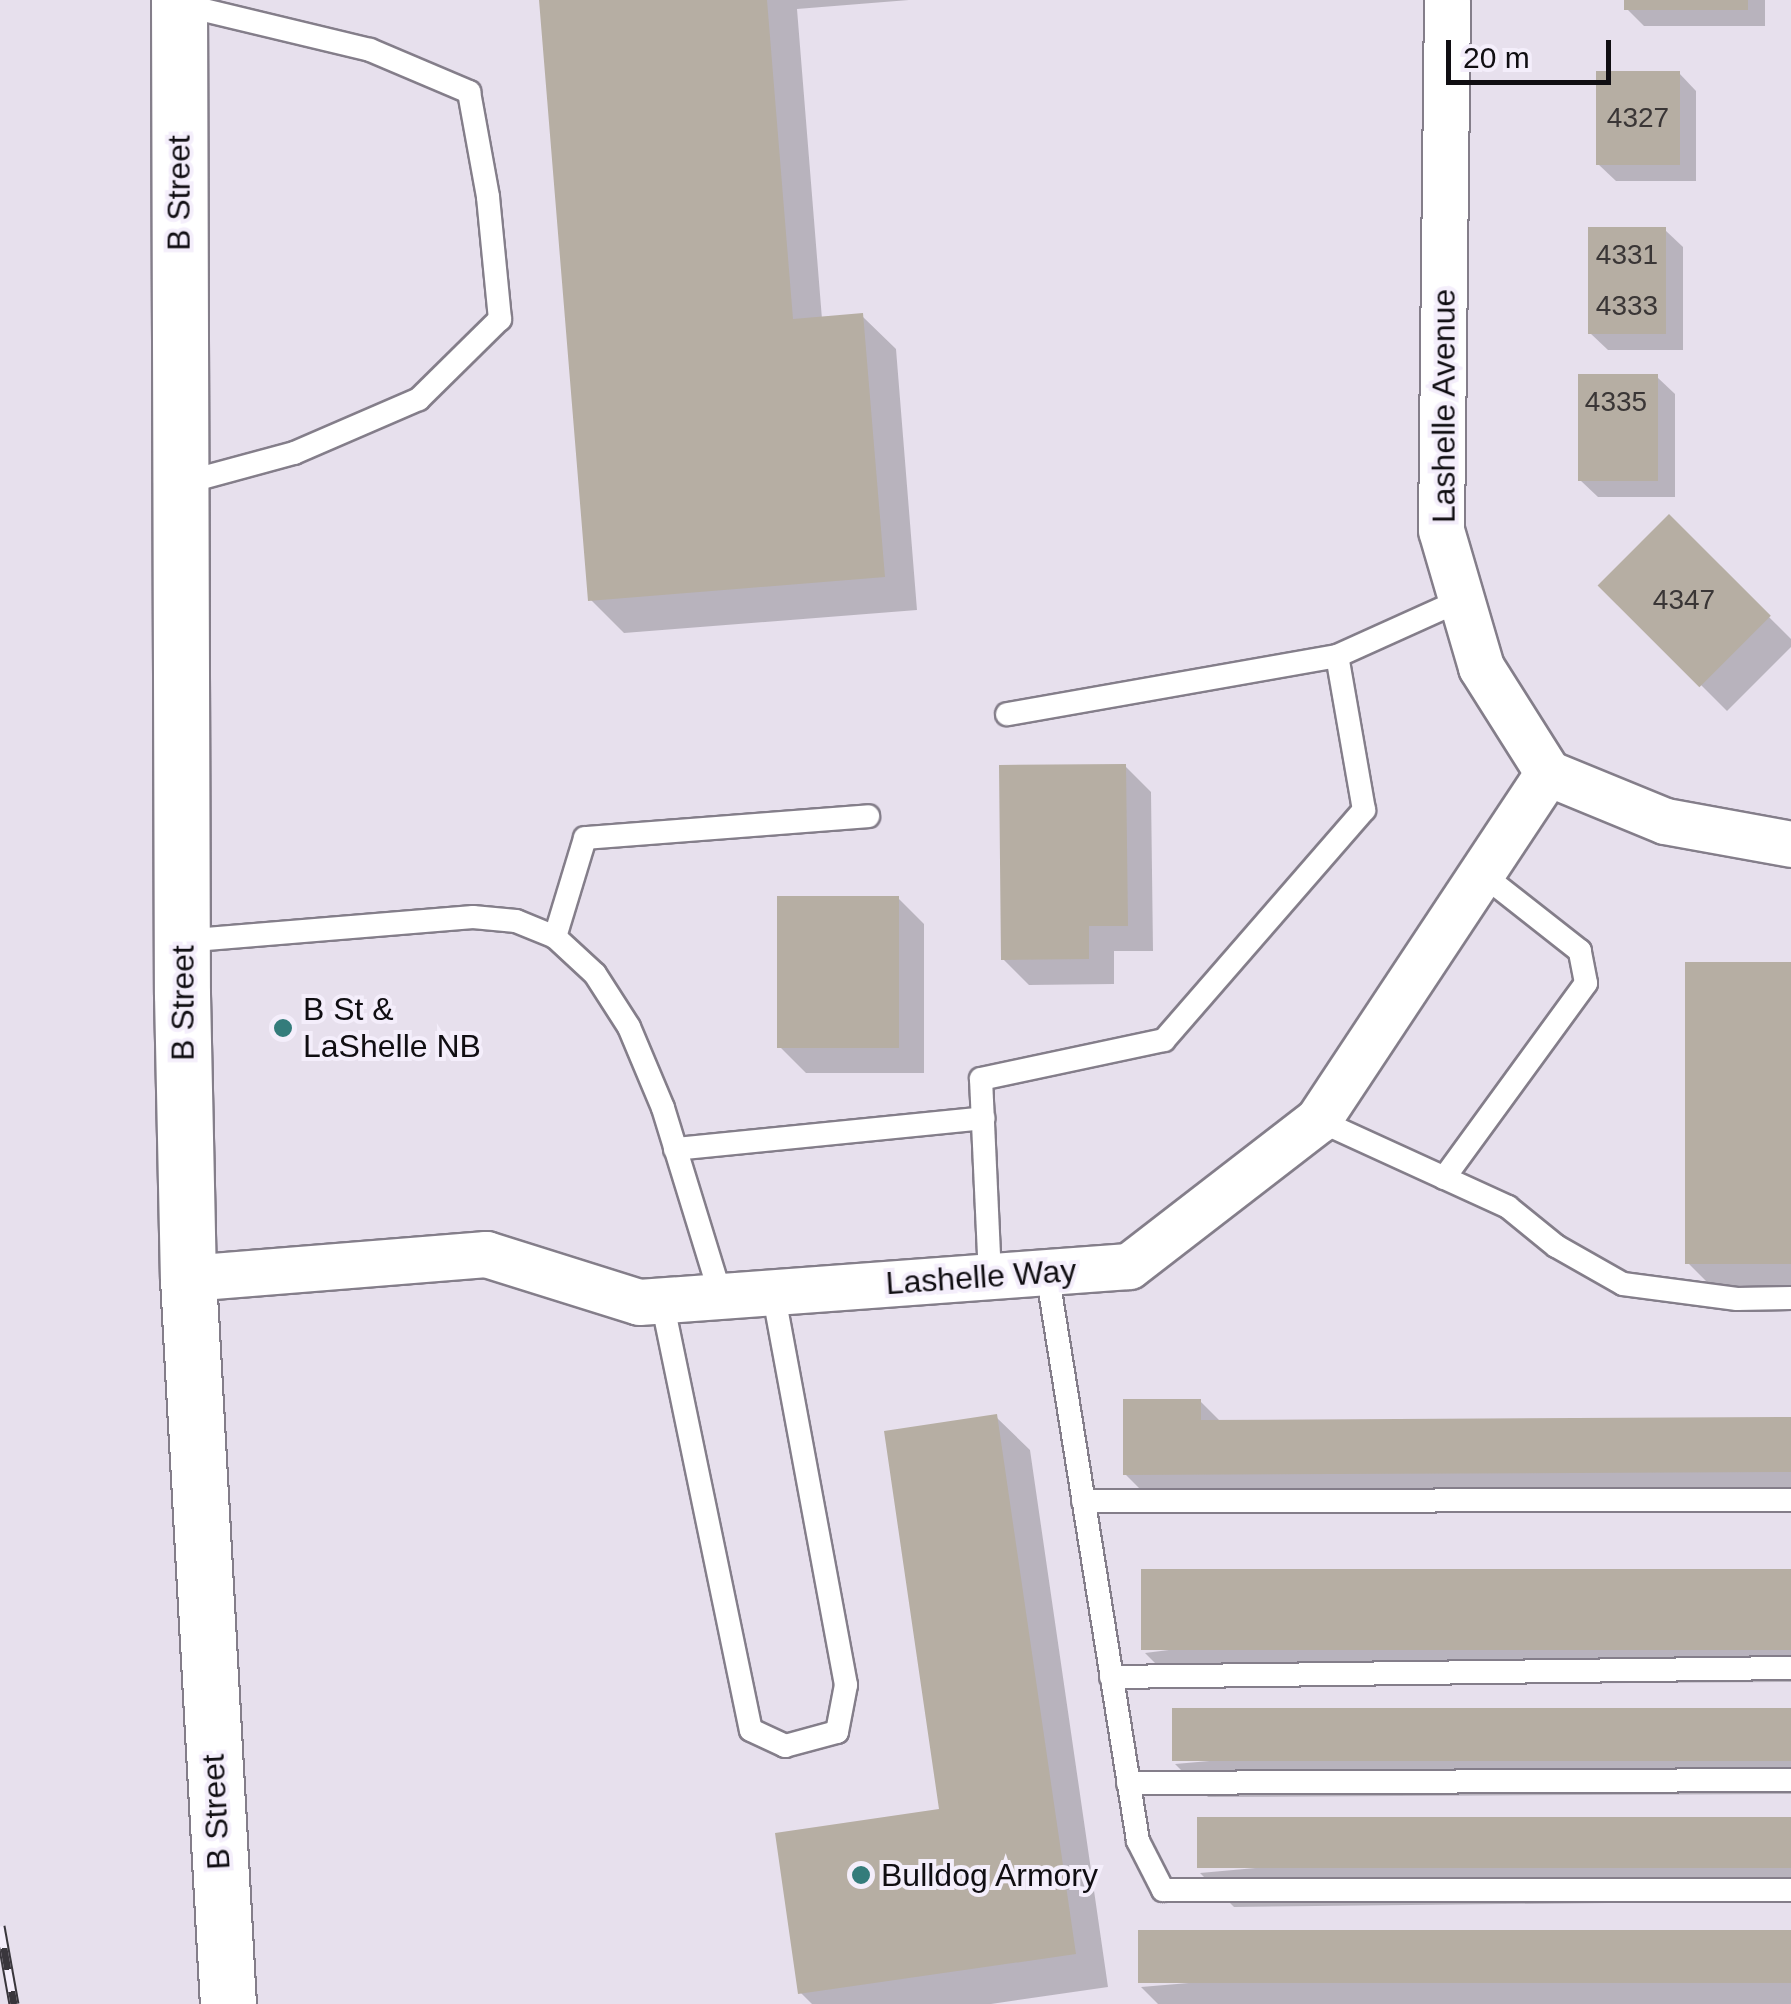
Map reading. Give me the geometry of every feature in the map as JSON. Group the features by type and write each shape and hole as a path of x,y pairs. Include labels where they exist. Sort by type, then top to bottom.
{"main road":[{"name":"B Street","path":"179,2 182,940 188,1278 228,2004"}],"street":[{"name":"Lashelle Avenue","path":"1446,0 1441,530 1482,667 1548,773"},
{"path":"1548,773 1665,821 1791,844"},
{"name":"Lashelle Way","path":"188,1278 486,1254 640,1302 1128,1266 1318,1120 1548,773"}],"lane":[{"path":"179,2 370,50 469,92 488,196 500,318 419,399 294,453 180,484"},
{"path":"1007,714 1338,656 1462,600"},
{"path":"990,1276 981,1079 1164,1040 1364,810 1338,656"},
{"path":"554,937 585,838 868,816"},
{"path":"1444,1178 1586,983 1580,950 1481,873"},
{"path":"182,940 472,917 516,922 554,937 595,974 630,1027 675,1149 721,1297"},
{"path":"675,1149 983,1118"},
{"path":"1318,1120 1508,1208 1556,1246 1623,1284 1737,1299 1791,1298"},
{"path":"1046,1272 1138,1841 1164,1890 1791,1890"},
{"path":"662,1301 751,1730 785,1746 837,1732 846,1684 774,1293"},
{"path":"1083,1501 1791,1500"},
{"path":"1112,1677 1791,1668"},
{"path":"1128,1783 1791,1780"}],"building":[{"path":"539,0 767,0 793,319 863,313 885,577 588,601"},
{"path":"1624,0 1748,0 1748,10 1624,10"},
{"path":"1596,71 1680,71 1680,165 1596,165"},
{"path":"1588,227 1666,227 1666,334 1588,334"},
{"path":"1578,374 1658,374 1658,481 1578,481"},
{"path":"1669,514 1771,616 1699,687 1598,585"},
{"path":"1126,764 1128,926 1089,926 1089,959 1001,960 999,765"},
{"path":"777,896 899,896 899,1048 777,1048"},
{"path":"1685,962 1791,962 1791,1264 1685,1264"},
{"path":"1123,1399 1201,1399 1201,1420 1791,1417 1791,1472 1123,1475"},
{"path":"997,1414 1076,1954 798,1994 775,1833 939,1809 884,1431"},
{"path":"1141,1569 1791,1569 1791,1650 1141,1650"},
{"path":"1172,1708 1791,1708 1791,1761 1172,1761"},
{"path":"1197,1817 1791,1817 1791,1868 1197,1868"},
{"path":"1138,1930 1791,1930 1791,1983 1138,1983"}],"railway":[{"path":"0,1926 14,2004"}],"place":[{"name":"B St & LaShelle NB","path":"283,1028"},
{"name":"Bulldog Armory","path":"861,1875"}]}
